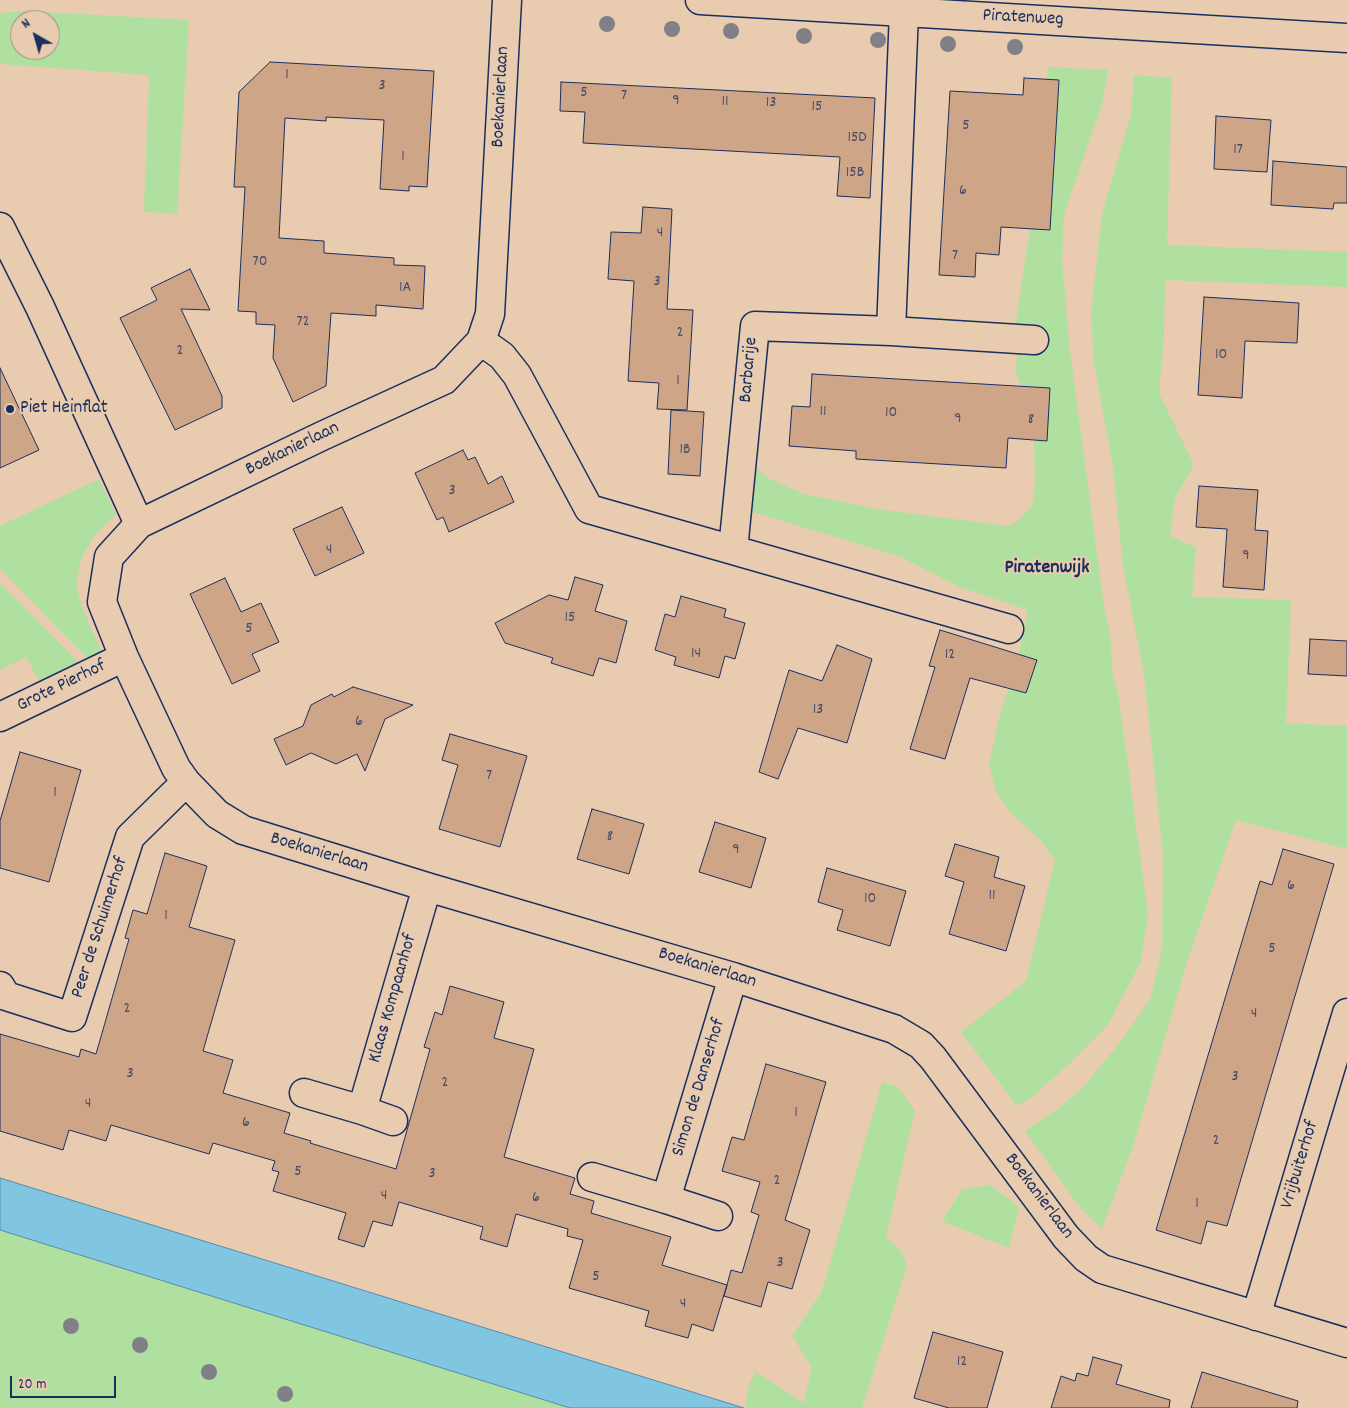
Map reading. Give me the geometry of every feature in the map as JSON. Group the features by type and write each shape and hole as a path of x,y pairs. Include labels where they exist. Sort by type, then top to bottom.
{"street":[{"name":"Boekanierlaan","path":"507,0 490,314 481,341 444,380 313,440 139,524 109,557 102,602 124,657 176,768 186,782 217,814 243,830 426,887 733,977 894,1030 921,1045 933,1058 1066,1237 1086,1258 1102,1270 1347,1343"},
{"name":"Piratenweg","path":"700,0 1347,38"},
{"path":"891,331 904,12"},
{"path":"0,227 40,307 139,524"},
{"name":"Barbarije","path":"733,550 754,326 891,331 1034,340"},
{"path":"481,341 502,356 517,375 588,509 1009,630"},
{"name":"Grote Pierhof","path":"0,717 124,657"},
{"name":"Peer de Schuimerhof","path":"0,986 6,996 72,1017 130,837 186,782"},
{"name":"Klaas Kompaanhof","path":"362,1110 426,887"},
{"name":"Simon de Danserhof","path":"666,1199 733,977"},
{"name":"Vrijbuiterhof","path":"1256,1316 1347,1014"},
{"path":"304,1092 393,1121"},
{"path":"592,1177 718,1216"}],"green space":[{"path":"10,12 10,60 60,60 60,13 189,20 177,214 144,212 149,75 0,64 0,13"},
{"path":"1048,67 1108,70 1103,101 1064,214 1062,260 1070,351 1105,614 1110,632 1113,675 1118,692 1148,914 1141,962 1107,1026 1033,1096 1017,1106 961,1032 1026,981 1055,860 1042,842 1009,811 996,792 989,764 1000,714 1017,663 1028,610 959,587 901,557 740,508 745,458 768,478 804,494 877,509 1007,526 1017,522 1032,506 1035,485 1033,408 1015,373 1019,340 1015,327 1040,162"},
{"path":"1134,75 1172,78 1167,245 1347,252 1347,287 1165,280 1164,334 1159,393 1194,465 1175,498 1170,536 1196,547 1192,597 1291,600 1286,723 1347,726 1347,849 1236,820 1187,962 1133,1146 1102,1229 1081,1209 1025,1131 1058,1109 1083,1087 1122,1040 1150,999 1162,950 1163,855 1144,674 1123,566 1113,467 1094,362 1091,314 1102,214 1131,114"},
{"path":"99,479 116,514 94,536 81,559 76,585 82,607 102,653 88,659 0,569 0,526"},
{"path":"0,583 80,664 41,684 26,657 0,670"},
{"path":"882,1082 898,1087 915,1111 886,1237 901,1251 907,1265 862,1408 745,1408 749,1384 756,1372 804,1403 812,1367 792,1336 822,1291"},
{"path":"990,1185 1019,1207 1009,1248 942,1221 962,1189"},
{"path":"0,1230 570,1408 0,1408"}],"water":[{"path":"0,1178 744,1408 570,1408 0,1230"}],"building":[{"path":"270,62 434,71 427,187 409,186 409,191 380,189 384,120 326,117 326,121 285,118 279,238 324,241 324,253 394,258 394,265 425,266 423,309 376,305 376,316 331,313 326,386 293,402 273,358 275,325 256,324 256,312 238,311 245,187 234,187 239,92"},
{"path":"1024,78 1059,80 1050,230 1001,227 999,255 976,253 975,277 939,275 950,91 1023,95"},
{"path":"561,82 875,98 870,198 837,196 840,157 583,143 585,112 560,111"},
{"path":"1216,116 1271,120 1267,172 1214,169"},
{"path":"1273,161 1347,167 1347,203 1334,203 1333,209 1271,205"},
{"path":"643,207 672,209 667,309 693,310 687,410 657,409 659,383 628,381 634,281 608,279 611,232 641,233"},
{"path":"190,269 210,310 181,309 222,396 222,408 175,430 120,318 157,300 151,288"},
{"path":"1204,297 1299,303 1297,343 1245,341 1242,398 1198,395"},
{"name":"Piet Heinflat","path":"0,368 39,450 0,468"},
{"path":"812,374 1050,388 1047,441 1008,438 1006,468 856,459 856,451 789,446 792,406 810,407"},
{"path":"671,410 704,412 700,476 668,474"},
{"path":"463,450 468,460 475,457 488,484 502,476 514,502 449,532 443,517 437,520 415,473"},
{"path":"1199,486 1258,490 1255,530 1268,531 1264,590 1223,587 1227,529 1196,527"},
{"path":"342,507 364,553 315,576 293,529"},
{"path":"575,577 603,585 595,611 627,621 616,663 599,658 593,676 551,663 553,658 505,643 495,623 549,595 568,600"},
{"path":"225,578 241,612 261,603 279,642 252,654 260,671 232,684 190,594"},
{"path":"681,596 726,609 724,617 745,623 735,659 725,656 719,678 674,665 676,657 655,650 665,614 675,617"},
{"path":"940,630 1037,660 1026,693 970,678 945,759 910,749 935,667 929,666"},
{"path":"1310,639 1347,641 1347,676 1308,674"},
{"path":"837,645 872,659 847,743 798,728 778,779 759,772 789,670 822,681"},
{"path":"353,687 413,705 385,719 365,771 357,754 336,764 311,753 286,765 274,739 303,726 311,705 332,694 334,697"},
{"path":"450,734 527,756 500,847 439,829 458,765 442,760"},
{"path":"20,752 81,770 49,882 0,868 0,821"},
{"path":"592,809 644,824 629,874 577,859"},
{"path":"715,822 766,838 751,888 699,872"},
{"path":"955,844 999,857 994,877 1025,886 1006,951 949,934 964,882 945,876"},
{"path":"1283,849 1334,864 1227,1226 1207,1221 1201,1244 1156,1230 1260,881 1272,885"},
{"path":"165,853 207,866 189,927 235,940 203,1051 233,1060 223,1093 290,1113 284,1133 311,1141 310,1143 396,1169 430,1049 424,1047 435,1012 442,1015 450,986 504,1002 494,1038 534,1049 504,1157 575,1178 570,1194 594,1201 591,1213 671,1237 662,1265 727,1285 713,1331 692,1324 688,1338 645,1326 649,1311 569,1288 583,1240 567,1236 568,1229 516,1214 507,1247 480,1239 483,1227 399,1202 392,1226 373,1221 364,1247 338,1239 346,1213 273,1191 279,1172 272,1170 275,1161 213,1143 209,1154 111,1125 106,1141 69,1130 63,1150 0,1131 0,1034 79,1057 81,1049 96,1054 129,939 125,938 133,910 147,914"},
{"path":"827,868 906,891 890,946 837,930 843,910 818,902"},
{"path":"766,1064 826,1082 785,1220 810,1230 792,1289 768,1282 761,1307 724,1296 731,1270 742,1273 759,1215 751,1212 760,1182 722,1171 732,1137 744,1140"},
{"path":"933,1332 1003,1352 987,1408 949,1408 914,1398"},
{"path":"1093,1357 1122,1365 1116,1384 1170,1400 1169,1408 1051,1408 1061,1376 1075,1381 1077,1373 1088,1376"},
{"path":"1202,1372 1298,1401 1297,1408 1191,1408"}],"place":[{"name":"Piet Heinflat","path":"10,409"}],"district":[{"name":"Piratenwijk","path":"1047,569"}]}
